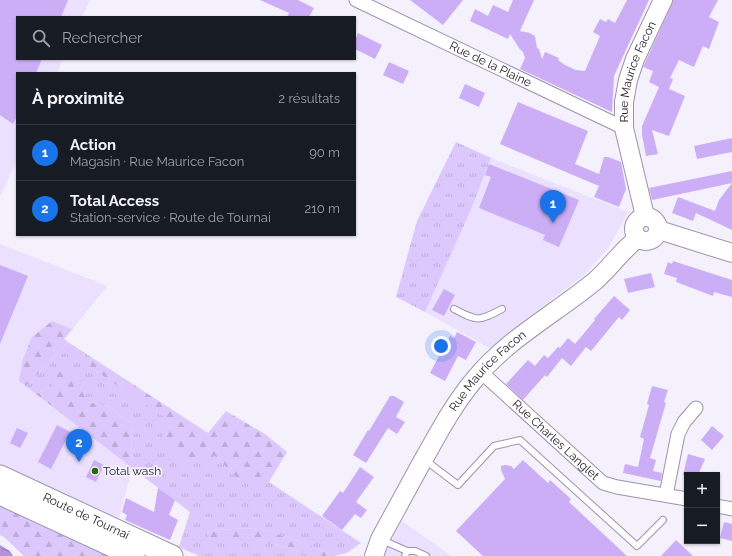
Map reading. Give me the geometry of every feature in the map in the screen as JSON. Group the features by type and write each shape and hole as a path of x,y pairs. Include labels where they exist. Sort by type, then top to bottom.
{"main road":[{"name":"Route de Tournai","path":"0,476 172,556"},
{"name":"Route de Tournai","path":"0,494 135,553"}],"street":[{"name":"Rue de la Plaine","path":"356,0 624,128"},
{"name":"Rue Maurice Facon","path":"645,216 624,128 624,102 631,70 663,0"},
{"path":"645,216 654,219 658,224 658,230 656,236 650,240 644,241 638,238 634,232 634,225 638,219 645,216"},
{"path":"658,230 732,253"},
{"name":"Rue Maurice Facon","path":"374,556 380,539 452,409 481,372 507,347 596,280 627,246 638,238"},
{"name":"Rue Charles Langlet","path":"481,372 603,483 616,487 684,498"},
{"path":"666,495 678,434 684,422 696,408"},
{"path":"720,507 732,509"},
{"name":"Rue Maurice Facon","path":"361,556 380,539"}],"lane":[{"path":"454,309 470,317 479,319 490,316 502,309"},
{"path":"424,458 458,485 494,446 520,440 638,546 664,520"},
{"path":"92,529 135,553"},
{"path":"380,539 406,554 415,551 426,556"}],"shaded area":[{"path":"0,0 90,0 82,16 16,16 16,60 63,60 57,72 16,72 16,162 0,197"},
{"path":"491,158 628,212 609,247 583,276 520,323 491,349 425,312 470,212"},
{"path":"0,244 107,286 64,340 20,381 132,468 119,518 0,466"},
{"path":"402,521 451,556 383,556"}],"green space":[{"path":"456,142 491,158 470,212 425,312 396,297 417,221"},
{"path":"52,321 72,329 64,339 68,342 26,386 19,381 23,359 32,337"},
{"path":"68,342 91,357 90,367 168,419 215,456 241,482 269,482 361,543 347,553 334,556 299,541 258,528 208,530 210,540 259,540 299,551 310,556 199,556 179,547 190,512 132,468 131,424 108,406 87,402 52,386 36,394 26,386"},
{"path":"91,357 208,433 226,411 265,434 287,452 269,482 241,482 215,456 188,464 161,441 167,419 90,367"},
{"path":"56,372 74,372 87,402 108,406 131,424 132,468 36,394 52,386"},
{"path":"0,503 117,556 24,556 0,535"},
{"path":"258,528 299,541 334,556 309,556 299,551 259,540 209,540 208,530"}],"water":[{"path":"0,545 10,551 13,556 0,556"}],"building":[{"path":"0,0 68,0 61,16 16,16 16,60 42,60 36,72 16,72 16,118 13,124 0,115"},
{"path":"260,0 298,0 314,8 310,16 288,16 289,13"},
{"path":"410,0 463,0 443,25"},
{"path":"513,0 534,0 520,31 530,33 535,36 537,48 539,49 542,59 545,52 559,58 558,60 565,65 576,70 585,71 600,36 593,32 600,19 606,22 608,19 615,23 627,0 649,0 614,76 612,112 520,69 525,58 523,52 510,34 508,39 470,21 475,9 488,16 493,5 508,12"},
{"path":"673,0 718,0 709,17 719,22 709,49 703,46 694,67 679,60 670,78 673,79 669,89 685,96 669,136 652,130 658,154 646,156 642,126 659,87 649,82 653,71 643,67"},
{"path":"358,33 382,45 375,59 356,50 356,38"},
{"path":"389,62 409,71 403,84 383,75"},
{"path":"465,84 485,93 479,107 459,98"},
{"path":"518,102 588,131 575,164 599,174 604,157 621,162 626,189 619,207 594,197 599,186 500,144"},
{"path":"732,138 732,152 697,159 694,146"},
{"path":"489,164 579,200 559,247 543,240 545,235 479,208 491,177 485,175"},
{"path":"732,171 732,183 652,200 649,188"},
{"path":"732,183 732,230 696,213 693,221 672,213 678,197 715,211 719,200"},
{"path":"673,261 732,280 732,297 714,292 713,296 676,282 677,278 664,274 668,262 672,264"},
{"path":"0,265 28,276 0,344"},
{"path":"651,273 655,287 628,293 624,279"},
{"path":"444,289 455,295 444,316 432,310"},
{"path":"614,296 630,310 622,320 619,317 591,351 586,347 571,366 562,358 547,377 545,375 523,400 506,384 528,360 535,366 544,355 548,358 558,347 560,348 568,338 575,344"},
{"path":"457,332 476,342 466,360 458,356 445,381 430,373 450,336 454,338"},
{"path":"652,386 668,390 664,402 666,403 650,458 656,460 653,471 662,473 661,481 623,473 625,464 638,467 644,439 640,437 649,405 647,404"},
{"path":"390,396 394,396 404,402 396,417 405,422 397,434 388,428 366,463 353,455"},
{"path":"57,425 70,432 51,469 38,462"},
{"path":"712,426 724,436 712,450 701,440"},
{"path":"17,428 28,433 20,448 10,443"},
{"path":"688,454 705,459 699,472 684,472 683,475"},
{"name":"Total wash","path":"94,460 104,465 96,482 86,477"},
{"path":"523,460 548,483 550,480 571,499 569,502 627,556 483,556 456,531 505,479 501,466 511,466 514,469"},
{"path":"360,467 374,477 356,502 367,510 361,518 355,514 342,530 322,516 340,491 343,493"},
{"path":"158,488 175,500 169,515 178,520 170,540 125,520 127,515 122,512 126,498 154,512"},
{"path":"724,522 732,524 732,541 720,538"},
{"path":"676,540 693,556 661,556"}],"place":[{"name":"Action","path":"553,223"},
{"name":"Total Access","path":"79,462"},
{"name":"Total wash","path":"95,471"}]}
